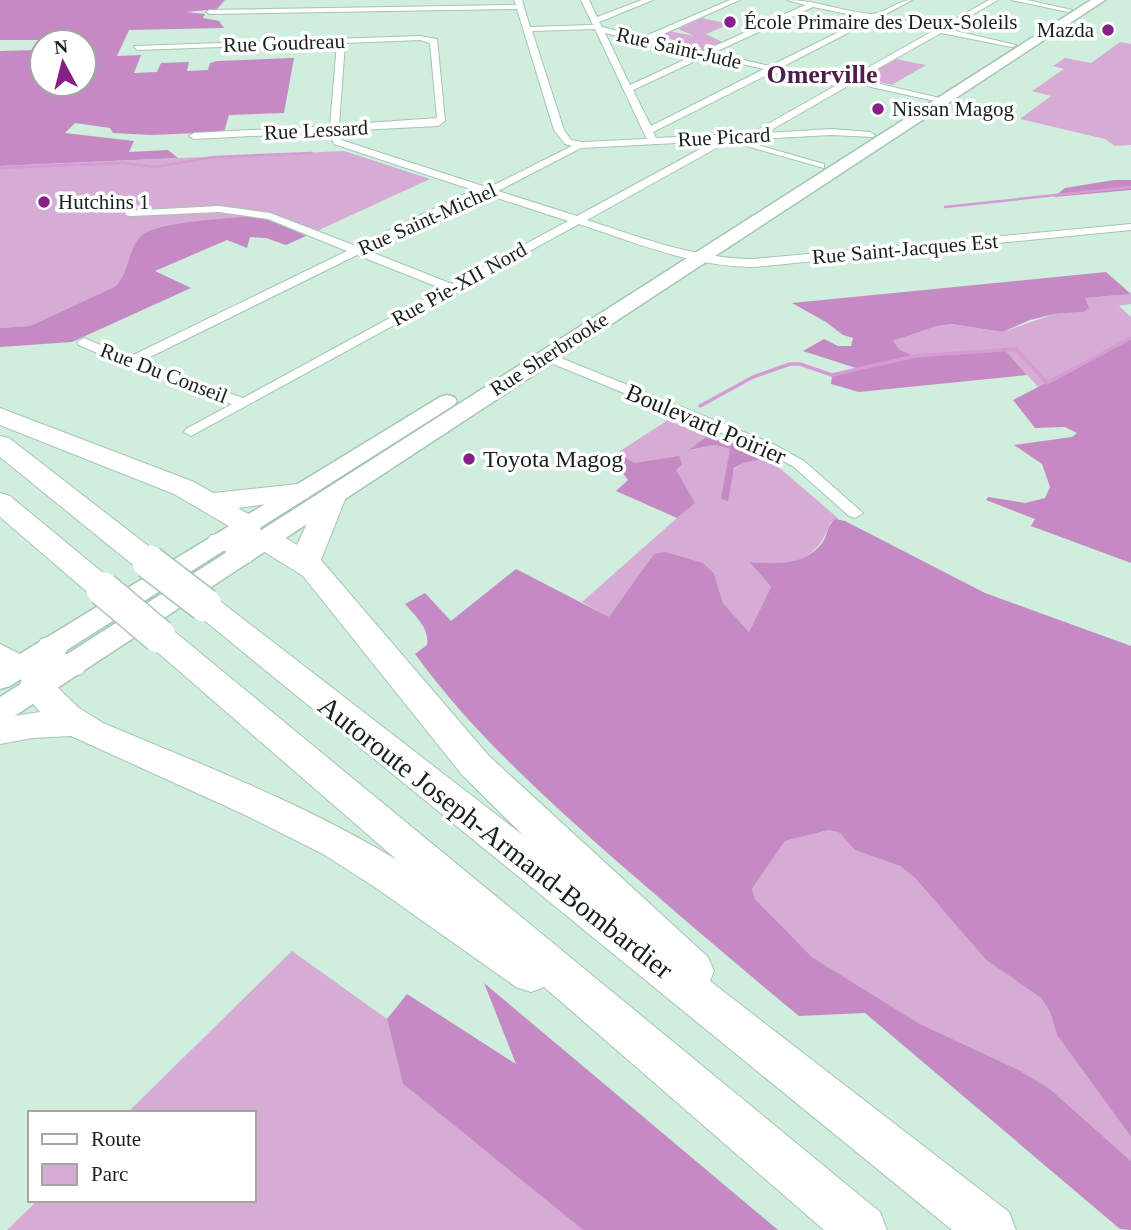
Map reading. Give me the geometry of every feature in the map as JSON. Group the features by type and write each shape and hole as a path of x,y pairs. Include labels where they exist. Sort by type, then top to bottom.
{"highway":[{"path":"0,416 173,483 212,502 243,541 304,561 332,588 484,774 627,906 795,1074"},
{"name":"Autoroute Joseph-Armand-Bombardier","path":"0,444 991,1230"},
{"path":"212,502 298,492"},
{"path":"304,561 332,497"},
{"path":"0,502 862,1230"},
{"path":"32,667 76,723"},
{"path":"0,732 32,725 76,723 256,803 337,843 660,1059"}],"main road":[{"name":"Rue Sherbrooke","path":"0,710 32,667 243,541 332,497 546,356 820,166 935,100 1012,45 1083,0"},
{"name":"Rue Sherbrooke","path":"243,541 298,492 689,256 1099,0"}],"street":[{"path":"584,0 650,136 772,69 908,0"},
{"path":"597,26 649,0"},
{"path":"645,39 736,0"},
{"path":"791,0 1012,45"},
{"path":"628,89 822,0"},
{"path":"756,135 994,0"},
{"path":"1015,0 1068,10"},
{"path":"210,12 519,4 560,132 568,142 578,145"},
{"name":"Rue Saint-Jude","path":"527,29 597,26 772,69 935,100"},
{"name":"Rue Goudreau","path":"137,48 430,39 434,41 442,120 438,123"},
{"path":"334,130 341,41"},
{"name":"Rue Lessard","path":"194,136 438,123"},
{"name":"Rue Saint-Jacques Est","path":"334,130 337,142 345,146 689,256 725,263 754,264 1131,228"},
{"name":"Rue Picard","path":"578,145 650,136 728,138 835,131 870,135"},
{"path":"728,138 820,166"},
{"name":"Rue Pie-XII Nord","path":"191,432 728,138"},
{"name":"Rue Saint-Michel","path":"129,362 477,192 497,188 575,149 578,145"},
{"path":"130,213 219,209 265,215 452,288"},
{"name":"Rue Du Conseil","path":"84,342 129,362 243,402"},
{"name":"Boulevard Poirier","path":"546,356 768,447 799,464 855,513"}],"green space":[{"path":"702,18 730,24 706,34 724,43 701,51 651,39 669,31 694,36 678,29"},
{"path":"1120,42 1131,44 1131,145 1115,146 1105,139 1020,119 1051,96 1032,91 1064,69 1053,66 1065,58 1091,63"},
{"path":"896,59 926,65 892,85 862,78"},
{"path":"344,151 430,179 306,236 272,222 139,238 122,278 114,287 30,326 0,328 0,166"},
{"path":"1131,294 1131,304 1119,306 1131,317 1131,338 1038,387 1005,350 915,356 900,350 893,341 937,326 952,324 1002,332 1054,314 1083,312 1084,298"},
{"path":"668,420 705,436 691,450 715,445 730,449 733,474 734,469 744,463 768,458 839,519 831,522 818,547 800,559 779,563 751,562 771,587 749,632 723,603 714,573 703,563 654,554 610,618 582,602 694,503 643,464 635,463 617,453"},
{"path":"829,830 840,833 856,850 900,866 915,878 986,960 1041,998 1050,1012 1057,1035 1131,1137 1131,1161 1050,1089 1019,1070 920,1024 812,957 755,899 752,889 785,841"},
{"path":"292,951 387,1019 403,1084 583,1230 7,1230 36,1202 256,1202 256,1111 129,1111"}],"shaded area":[{"path":"0,0 225,0 217,9 186,12 205,14 203,18 219,21 224,28 129,30 117,56 141,55 134,73 157,72 161,63 189,62 187,71 208,70 210,63 217,61 294,58 284,113 229,115 224,132 151,135 113,133 110,128 75,123 65,133 134,141 129,152 168,150 178,158 0,166 0,51 28,50 28,98 98,98 98,28 28,28 28,40 0,40"},
{"path":"1131,180 1131,190 1054,197 1065,188"},
{"path":"252,216 274,221 306,236 286,245 266,238 250,237 247,248 227,240 155,271 191,288 72,342 0,347 0,328 30,326 114,287 123,276 135,244 147,232 175,224"},
{"path":"1106,272 1131,294 1085,298 1089,308 1083,312 1054,314 1030,320 1002,332 952,324 937,326 893,341 900,350 915,356 1005,350 1027,375 859,392 831,384 832,375 859,369 803,351 824,339 838,346 851,346 853,338 843,335 792,303"},
{"path":"1131,338 1131,563 1031,526 1035,519 986,500 988,497 1025,503 1045,498 1050,487 1042,464 1014,445 1072,437 1077,433 1065,427 1035,428 1013,400"},
{"path":"710,433 768,458 734,468 728,501 721,499 730,449 715,445 689,450"},
{"path":"617,453 635,463 679,456 682,464 676,470 695,503 677,518 616,491 628,480 611,457"},
{"path":"835,519 845,521 985,593 1131,646 1131,1137 1057,1035 1050,1012 1041,998 986,960 915,878 900,866 855,850 840,833 829,830 785,841 752,889 755,899 812,957 920,1024 1019,1070 1050,1089 1131,1161 1131,1230 1120,1229 865,1013 799,1016 635,877 533,785 459,709 415,654 427,645 426,633 405,604 425,593 451,621 516,569 609,617 654,554 665,552 703,563 714,573 723,603 749,632 771,587 750,562 780,563 807,556 822,543"},
{"path":"484,983 778,1230 583,1230 403,1084 387,1019 407,994 516,1064"}],"waterway":[{"path":"0,168 124,163 155,167 214,157 312,153"},
{"path":"945,207 1131,187"},
{"path":"700,406 753,377 790,364 800,364 832,375 915,356 1016,349 1047,383 1131,338"}],"place":[{"name":"École Primaire des Deux-Soleils","path":"730,22"},
{"name":"Mazda","path":"1108,30"},
{"name":"Nissan Magog","path":"878,109"},
{"name":"Hutchins 1","path":"44,202"},
{"name":"Toyota Magog","path":"469,459"}],"district":[{"name":"Omerville","path":"822,74"}]}
